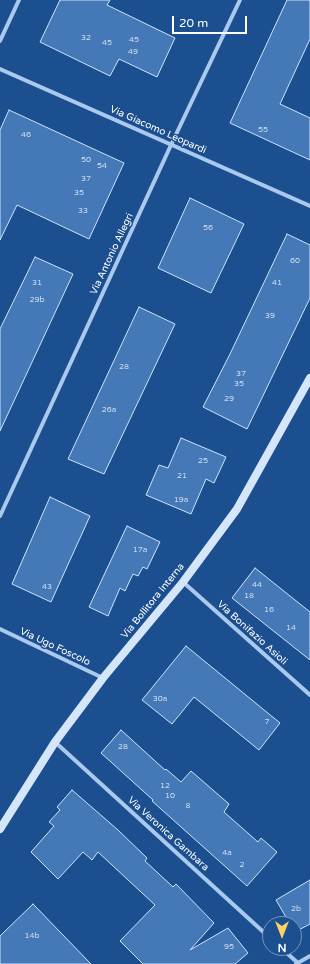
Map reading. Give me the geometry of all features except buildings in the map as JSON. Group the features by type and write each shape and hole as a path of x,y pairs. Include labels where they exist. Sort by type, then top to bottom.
{"street":[{"path":"0,41 19,0"},
{"name":"Via Antonio Allegri","path":"0,516 171,145 240,0"},
{"name":"Via Giacomo Leopardi","path":"0,69 310,206"},
{"name":"Via Bollitora Interna","path":"0,829 56,742 103,678 182,582 237,509 310,378"},
{"name":"Via Bonifazio Asioli","path":"182,582 310,696"},
{"name":"Via Ugo Foscolo","path":"0,629 103,678"},
{"name":"Via Veronica Gambara","path":"56,742 262,931"},
{"path":"296,963 310,956"}]}
